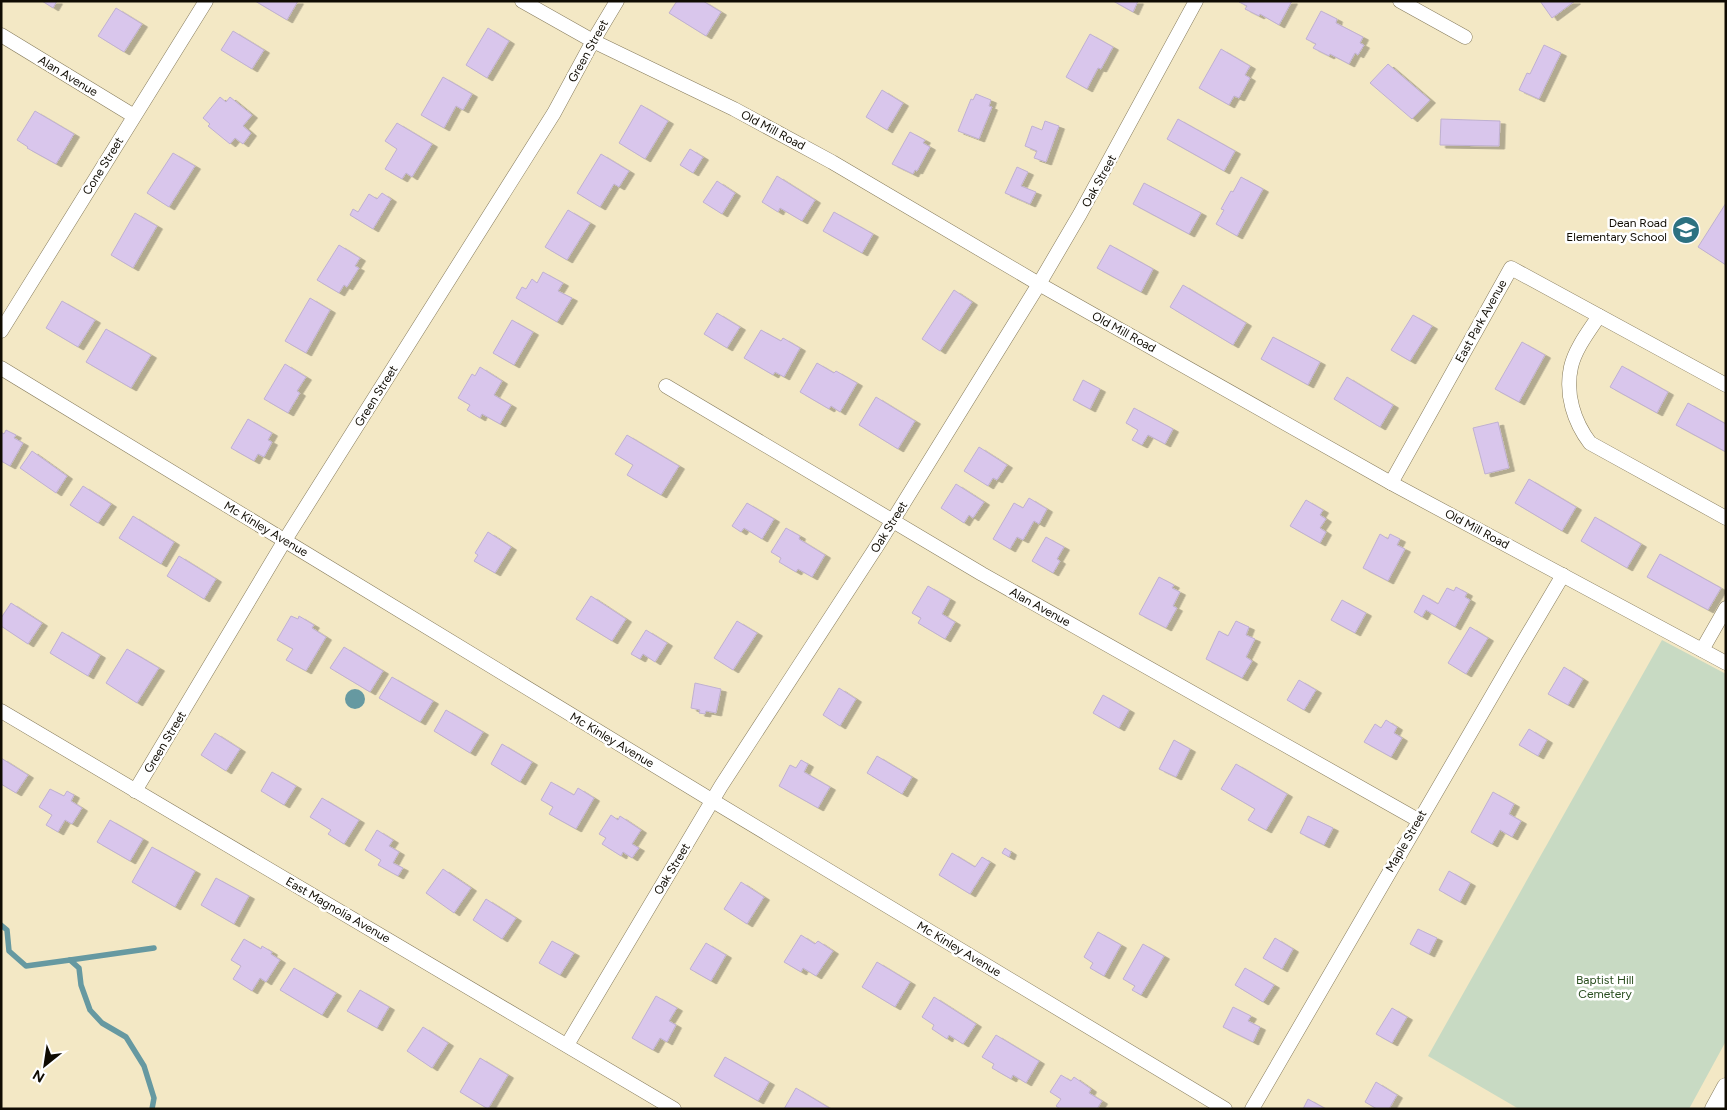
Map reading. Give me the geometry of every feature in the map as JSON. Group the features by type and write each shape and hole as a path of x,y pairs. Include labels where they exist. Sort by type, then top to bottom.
{"street":[{"name":"Cone Street","path":"1,331 206,1"},
{"name":"Old Mill Road","path":"522,1 593,41 734,109 824,157 1039,284 1390,483 1726,663"},
{"name":"Green Street","path":"135,791 285,540 554,112 617,1"},
{"name":"Oak Street","path":"567,1045 713,801 893,520 1039,284 1080,214 1196,1"},
{"path":"1400,1 1465,37"},
{"name":"Alan Avenue","path":"1,35 134,116"},
{"name":"East Park Avenue","path":"1390,483 1512,268 1726,385"},
{"path":"1598,316 1571,366 1570,385 1573,414 1581,431 1590,443 1726,518"},
{"name":"Mc Kinley Avenue","path":"1,368 713,801 1225,1109"},
{"name":"Alan Avenue","path":"666,386 982,574 1418,820"},
{"name":"Maple Street","path":"1252,1109 1418,820 1563,575"},
{"path":"1702,650 1726,608"},
{"name":"East Magnolia Avenue","path":"1,711 674,1109"},
{"path":"1714,1109 1726,1087"}],"green space":[{"name":"Baptist Hill Cemetery","path":"1662,640 1726,674 1726,1041 1689,1109 1519,1109 1428,1056"}],"water":[{"path":"355,689 362,692 365,699 362,706 355,709 348,706 345,699 348,692"}],"building":[{"path":"42,1 57,1 53,8"},
{"path":"255,1 298,1 287,20"},
{"path":"677,1 703,1 721,12 706,36 669,13"},
{"path":"1113,1 1138,1 1133,12"},
{"path":"1292,1 1279,25 1260,14 1259,16 1245,9 1247,6 1239,2"},
{"path":"1540,1 1575,1 1552,18"},
{"path":"116,8 142,24 124,52 98,36"},
{"path":"1321,11 1337,19 1336,23 1363,37 1360,43 1364,45 1358,55 1355,53 1349,64 1313,48 1316,44 1306,39"},
{"path":"488,28 509,41 487,78 466,65"},
{"path":"233,31 264,50 252,69 221,50"},
{"path":"1090,34 1113,47 1101,69 1098,68 1087,89 1066,77"},
{"path":"1544,45 1561,53 1539,99 1519,90 1527,73 1530,74"},
{"path":"1221,49 1250,66 1245,75 1250,78 1239,98 1234,96 1229,105 1199,88"},
{"path":"1388,64 1430,100 1412,119 1370,83"},
{"path":"443,77 472,94 463,110 456,106 444,128 421,115"},
{"path":"882,90 903,103 887,130 866,117"},
{"path":"976,94 991,100 989,106 992,107 979,139 958,131 971,99 973,100"},
{"path":"220,97 226,102 230,97 252,115 243,126 251,133 243,144 235,138 230,144 208,126 210,124 203,118"},
{"path":"641,105 668,121 645,159 619,143"},
{"path":"35,111 74,134 56,164 27,148 17,140"},
{"path":"1178,119 1235,151 1224,171 1167,139"},
{"path":"1441,119 1500,121 1499,146 1440,145"},
{"path":"1045,121 1059,126 1046,162 1034,158 1037,151 1025,146 1032,126 1042,130"},
{"path":"397,123 432,144 412,177 406,173 402,179 385,169 397,149 385,141"},
{"path":"910,132 925,140 923,143 930,147 917,171 915,170 913,174 892,164"},
{"path":"690,149 703,157 693,173 680,165"},
{"path":"173,153 195,166 169,207 147,193"},
{"path":"601,154 629,171 619,187 614,184 600,207 577,193"},
{"path":"1017,167 1028,172 1021,186 1036,192 1030,204 1005,193"},
{"path":"777,176 815,200 802,221 780,208 778,212 762,202"},
{"path":"1241,177 1263,189 1237,236 1216,224 1224,210 1221,209"},
{"path":"717,181 735,193 722,214 703,202"},
{"path":"1144,183 1201,213 1189,234 1133,204"},
{"path":"382,193 391,199 373,229 350,215 353,209 358,212 369,194 377,199"},
{"path":"1726,203 1726,265 1698,247"},
{"path":"568,210 590,223 567,260 545,247"},
{"path":"834,212 873,234 862,253 823,231"},
{"path":"135,213 157,226 133,268 111,255"},
{"path":"339,245 360,258 355,266 359,268 347,287 344,285 339,293 317,280"},
{"path":"1110,245 1153,269 1141,292 1097,268"},
{"path":"543,272 563,283 558,291 572,298 557,322 516,298 522,287 526,289 532,279 537,283"},
{"path":"1183,285 1246,323 1233,345 1170,307"},
{"path":"954,290 972,302 940,351 922,339"},
{"path":"310,298 330,310 306,353 285,341"},
{"path":"62,301 95,320 78,347 46,328"},
{"path":"717,313 740,327 727,348 704,334"},
{"path":"1413,315 1432,326 1410,361 1391,350"},
{"path":"512,320 533,332 514,365 493,353"},
{"path":"106,329 151,355 131,388 86,362"},
{"path":"761,330 781,341 783,338 800,348 784,377 775,372 773,375 744,358"},
{"path":"1273,337 1320,362 1308,385 1261,359"},
{"path":"1522,342 1545,355 1519,402 1495,389"},
{"path":"817,363 857,383 840,412 831,406 829,409 800,392"},
{"path":"285,364 306,377 297,391 300,393 288,413 264,399"},
{"path":"1622,366 1668,392 1657,413 1610,387"},
{"path":"480,367 502,381 494,395 511,405 500,424 482,414 480,418 467,410 470,405 458,398 472,374 475,376"},
{"path":"1347,377 1393,405 1380,427 1334,399"},
{"path":"1083,380 1100,389 1090,409 1073,400"},
{"path":"876,397 915,421 898,449 859,425"},
{"path":"1688,403 1726,424 1726,452 1676,425"},
{"path":"1134,408 1173,429 1165,444 1148,435 1142,445 1132,440 1138,430 1126,423"},
{"path":"248,419 272,433 268,440 272,442 264,457 258,454 254,461 231,448"},
{"path":"1498,422 1509,468 1485,474 1473,428"},
{"path":"6,430 16,435 14,438 23,443 10,466 1,461 1,432 4,434"},
{"path":"627,435 679,466 661,495 627,475 633,465 615,454"},
{"path":"979,447 1007,465 997,480 993,478 988,486 964,471"},
{"path":"32,451 67,476 56,493 20,468"},
{"path":"1529,479 1576,507 1562,531 1515,503"},
{"path":"956,484 984,502 973,518 969,515 964,523 941,508"},
{"path":"83,486 111,504 98,523 70,505"},
{"path":"1029,498 1047,509 1039,524 1034,521 1023,540 1017,537 1010,549 993,539 1014,503 1023,508"},
{"path":"1306,500 1323,510 1320,515 1326,519 1320,528 1326,532 1320,543 1290,526"},
{"path":"747,503 774,519 762,539 744,528 741,532 732,526"},
{"path":"133,516 174,542 161,564 119,538"},
{"path":"1595,517 1641,544 1627,568 1581,541"},
{"path":"786,528 800,536 799,539 825,555 812,577 798,569 796,572 779,562 781,558 771,552"},
{"path":"488,532 511,547 495,573 474,561 478,555 475,553"},
{"path":"1380,534 1388,539 1390,534 1400,539 1397,545 1405,549 1388,581 1363,568"},
{"path":"1046,537 1064,547 1057,559 1060,561 1053,573 1032,561"},
{"path":"1660,554 1721,588 1708,610 1647,577"},
{"path":"179,556 216,579 204,599 167,576"},
{"path":"1159,577 1174,585 1172,588 1180,592 1173,606 1177,608 1166,628 1139,614"},
{"path":"928,586 950,599 942,614 955,622 945,639 918,623 921,618 912,613"},
{"path":"1456,587 1467,593 1465,597 1470,600 1455,627 1426,610 1422,617 1414,612 1423,595 1438,604 1447,588 1454,591"},
{"path":"591,596 626,619 612,641 576,619"},
{"path":"1342,600 1366,613 1355,633 1331,620"},
{"path":"11,603 42,623 28,644 1,626 1,618"},
{"path":"291,616 298,619 299,616 314,625 312,628 326,637 306,671 286,660 293,649 277,640"},
{"path":"737,621 757,633 733,670 714,658"},
{"path":"1236,621 1249,627 1246,635 1255,639 1246,657 1252,661 1242,678 1206,659 1219,631 1228,636"},
{"path":"1470,627 1488,638 1466,674 1448,663"},
{"path":"646,630 667,643 655,662 643,654 640,659 631,654"},
{"path":"62,632 100,655 88,676 50,653"},
{"path":"344,647 383,671 370,692 330,668"},
{"path":"127,649 159,668 137,703 106,683"},
{"path":"1564,667 1583,679 1568,705 1548,694"},
{"path":"392,677 433,701 420,722 379,698"},
{"path":"1299,680 1316,690 1304,710 1287,700"},
{"path":"695,683 721,689 716,713 706,711 705,714 699,713 700,710 691,708"},
{"path":"839,688 856,699 840,726 823,715"},
{"path":"1103,695 1129,710 1119,728 1093,713"},
{"path":"446,710 483,732 470,753 434,731"},
{"path":"1386,720 1397,727 1394,733 1402,738 1391,757 1364,742 1375,724 1381,728"},
{"path":"1529,729 1547,740 1538,756 1519,745"},
{"path":"215,733 240,749 226,771 201,755"},
{"path":"1174,740 1190,749 1176,777 1159,769"},
{"path":"502,744 532,762 520,782 491,764"},
{"path":"877,756 912,777 902,794 867,773"},
{"path":"1,758 28,775 16,793 1,784"},
{"path":"801,760 808,764 804,772 830,787 818,808 779,786 790,765 796,768"},
{"path":"1236,764 1287,794 1266,830 1248,820 1255,809 1221,789"},
{"path":"272,772 296,786 284,805 261,791"},
{"path":"551,782 574,795 578,788 594,798 576,829 549,814 553,807 541,800"},
{"path":"50,789 64,796 67,791 74,795 71,801 82,808 72,824 65,820 58,832 46,825 52,815 39,807"},
{"path":"1493,792 1514,804 1509,814 1521,821 1512,837 1500,830 1492,844 1471,832"},
{"path":"322,798 359,820 344,844 328,834 331,830 310,817"},
{"path":"611,815 618,820 620,816 641,830 632,844 639,848 632,858 623,852 621,856 602,844 606,838 599,834"},
{"path":"1308,816 1333,828 1324,845 1300,833"},
{"path":"110,820 143,839 130,861 97,842"},
{"path":"377,830 393,840 389,846 399,852 393,863 403,868 398,876 378,865 381,860 365,850"},
{"path":"152,847 195,871 175,907 132,882"},
{"path":"1005,848 1011,852 1009,857 1002,853"},
{"path":"952,853 975,867 982,857 990,862 970,894 939,875"},
{"path":"443,869 471,888 454,913 426,893"},
{"path":"1449,871 1470,883 1460,902 1439,890"},
{"path":"216,878 249,896 234,924 201,905"},
{"path":"741,882 764,897 747,924 724,909"},
{"path":"486,899 516,918 502,939 473,920"},
{"path":"1418,929 1437,938 1429,954 1410,944"},
{"path":"1098,932 1121,945 1104,976 1090,968 1093,963 1084,957"},
{"path":"801,935 815,944 818,941 833,951 816,976 803,968 801,972 784,962"},
{"path":"1275,938 1293,949 1282,969 1263,958"},
{"path":"244,939 261,949 262,946 280,960 266,982 260,978 252,991 233,979 241,966 231,960"},
{"path":"552,941 574,953 560,975 539,963"},
{"path":"706,943 726,955 711,981 690,969"},
{"path":"1143,944 1164,956 1141,995 1132,990 1135,986 1123,979"},
{"path":"877,962 910,982 895,1007 862,987"},
{"path":"294,968 336,993 322,1015 280,990"},
{"path":"1245,968 1274,985 1263,1002 1235,985"},
{"path":"360,990 389,1007 377,1028 347,1011"},
{"path":"656,996 677,1008 669,1021 676,1025 667,1042 660,1038 653,1050 632,1038"},
{"path":"934,997 976,1024 963,1044 949,1035 947,1039 932,1029 934,1025 922,1017"},
{"path":"1233,1007 1251,1016 1248,1021 1260,1027 1253,1042 1223,1027"},
{"path":"1392,1008 1407,1017 1392,1043 1376,1034"},
{"path":"423,1027 448,1043 432,1068 407,1051"},
{"path":"996,1035 1039,1061 1026,1083 1013,1075 1011,1079 992,1068 994,1064 982,1057"},
{"path":"725,1057 769,1082 758,1101 714,1076"},
{"path":"480,1058 508,1075 488,1109 460,1092"},
{"path":"1061,1075 1071,1081 1074,1077 1091,1089 1089,1093 1102,1101 1097,1109 1060,1109 1056,1106 1061,1099 1050,1092"},
{"path":"1376,1082 1397,1095 1389,1109 1377,1109 1365,1102"},
{"path":"796,1088 831,1109 784,1109"},
{"path":"1308,1099 1326,1109 1303,1109"}],"waterway":[{"path":"1,925 7,930 9,951 26,966 70,960 79,968 81,985 90,1010 102,1023 126,1037 144,1066 154,1098 152,1109"},
{"path":"70,960 154,948"}],"place":[{"name":"Dean Road Elementary School","path":"1686,230"}]}
